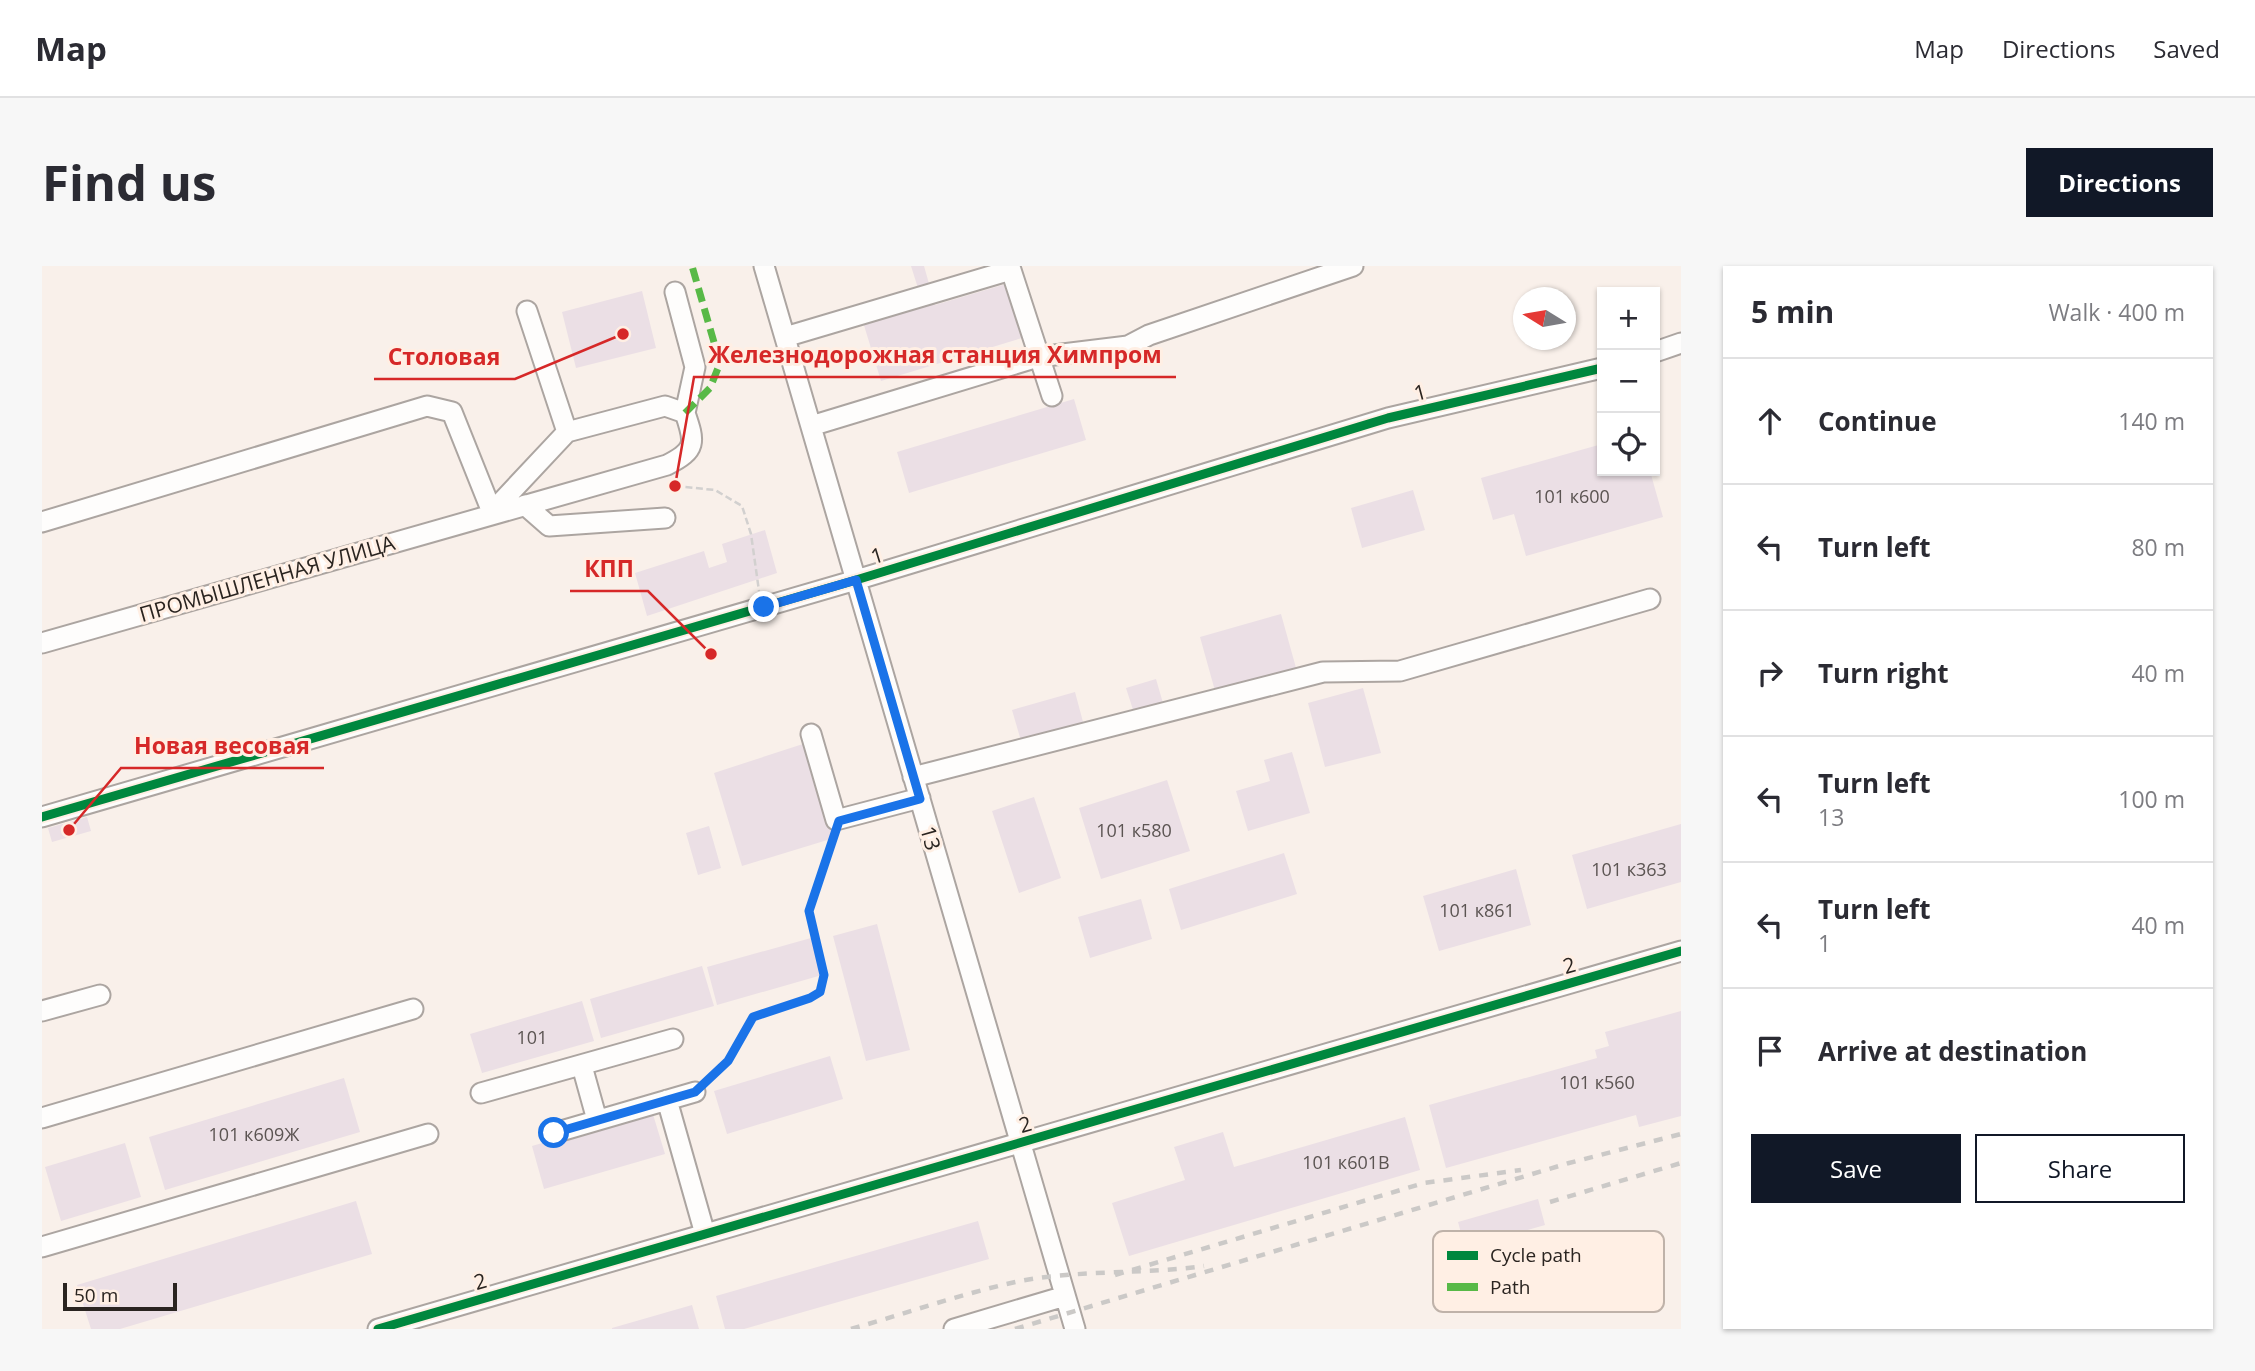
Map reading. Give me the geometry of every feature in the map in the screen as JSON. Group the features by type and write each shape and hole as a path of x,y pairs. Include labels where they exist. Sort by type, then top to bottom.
{"street":[{"name":"13","path":"764,266 1075,1329"},
{"path":"811,426 1038,357 1128,346 1149,335 1353,266"},
{"path":"785,337 1017,268 1038,357 1052,397"},
{"path":"42,522 428,406 452,412 492,512 567,432 665,406 685,412 695,367 675,292"},
{"path":"527,311 567,432"},
{"path":"1660,350 1681,343"},
{"name":"1","path":"42,817 856,580 1388,418 1597,369"},
{"name":"ПРОМЫШЛЕННАЯ УЛИЦА","path":"42,643 667,464 686,456 692,447 692,432 685,412"},
{"path":"525,506 549,526 665,518"},
{"path":"914,777 1323,672 1400,671 1650,599"},
{"path":"811,734 836,820 920,799"},
{"name":"2","path":"378,1329 1681,951"},
{"path":"42,1011 100,995"},
{"path":"42,1118 413,1009"},
{"path":"481,1093 673,1039"},
{"path":"582,1066 597,1121"},
{"path":"554,1133 695,1092"},
{"path":"667,1100 705,1234"},
{"path":"42,1247 428,1134"},
{"path":"954,1329 1065,1296"}],"path":[{"path":"676,486 715,490 742,506 751,534 755,581"},
{"path":"695,1092 728,1061 753,1017 810,998 824,985 809,911 839,821"}],"building":[{"path":"911,266 924,266 935,305 1016,281 1032,335 881,381 863,322 923,304"},
{"path":"642,291 656,348 576,368 562,312"},
{"path":"1074,399 1086,440 909,493 897,452"},
{"path":"1597,445 1597,476 1651,476 1663,517 1526,556 1514,514 1493,520 1481,478"},
{"path":"1413,490 1425,530 1362,548 1351,508"},
{"path":"765,530 777,573 647,616 635,573 704,551 709,568 727,562 722,544"},
{"path":"1281,614 1298,675 1217,698 1200,637"},
{"path":"1156,679 1165,710 1136,719 1126,688"},
{"path":"1363,688 1381,753 1325,767 1308,703"},
{"path":"1075,692 1086,733 1024,751 1012,710"},
{"path":"806,743 834,838 742,866 714,773"},
{"path":"1292,752 1310,813 1248,831 1236,791 1270,781 1264,760"},
{"path":"1167,780 1190,851 1101,879 1079,808"},
{"path":"1034,797 1061,878 1019,893 992,811"},
{"path":"87,817 91,831 52,842 48,828"},
{"path":"1681,824 1681,882 1587,909 1572,855"},
{"path":"709,826 721,868 698,875 686,833"},
{"path":"1284,853 1297,894 1181,930 1169,889"},
{"path":"1516,869 1531,925 1439,951 1423,896"},
{"path":"1141,899 1152,939 1090,958 1078,917"},
{"path":"877,924 910,1050 866,1061 833,936"},
{"path":"811,938 822,975 717,1005 707,967"},
{"path":"702,966 714,1006 601,1038 590,999"},
{"path":"582,1001 594,1041 482,1073 470,1034"},
{"path":"1681,1011 1681,1116 1639,1127 1636,1115 1446,1168 1429,1105 1597,1058 1595,1050 1609,1046 1605,1032"},
{"path":"830,1056 843,1099 727,1134 714,1091"},
{"path":"344,1078 360,1132 165,1190 149,1137"},
{"path":"652,1111 665,1154 544,1189 532,1146"},
{"path":"1405,1117 1420,1170 1129,1256 1112,1203 1185,1180 1174,1147 1223,1132 1234,1167"},
{"path":"125,1143 141,1197 61,1221 45,1167"},
{"path":"1538,1199 1545,1225 1524,1231 1460,1231 1458,1222"},
{"path":"356,1201 372,1254 120,1329 91,1329 77,1285"},
{"path":"978,1221 989,1259 744,1329 725,1329 716,1296"},
{"path":"692,1305 699,1329 612,1329 612,1328"}],"railway":[{"path":"1015,1329 1569,1163 1681,1134"},
{"path":"1550,1202 1681,1163"},
{"path":"1115,1275 1424,1183 1521,1170"},
{"path":"851,1329 1011,1283 1058,1276 1204,1266"}],"marked path":[{"path":"685,413 710,388 720,363 692,266"}],"cycle path":[{"path":"42,817 856,580 1388,418 1597,369"},
{"path":"378,1329 1681,951"}],"place":[{"name":"Столовая","path":"623,334"},
{"name":"Железнодорожная станция Химпром","path":"675,486"},
{"name":"КПП","path":"711,654"},
{"name":"Новая весовая","path":"69,830"}],"route":[{"path":"554,1133 695,1092 728,1061 753,1017 810,998 820,992 824,985 824,975 809,911 839,821 920,799 856,580 764,607"}]}
